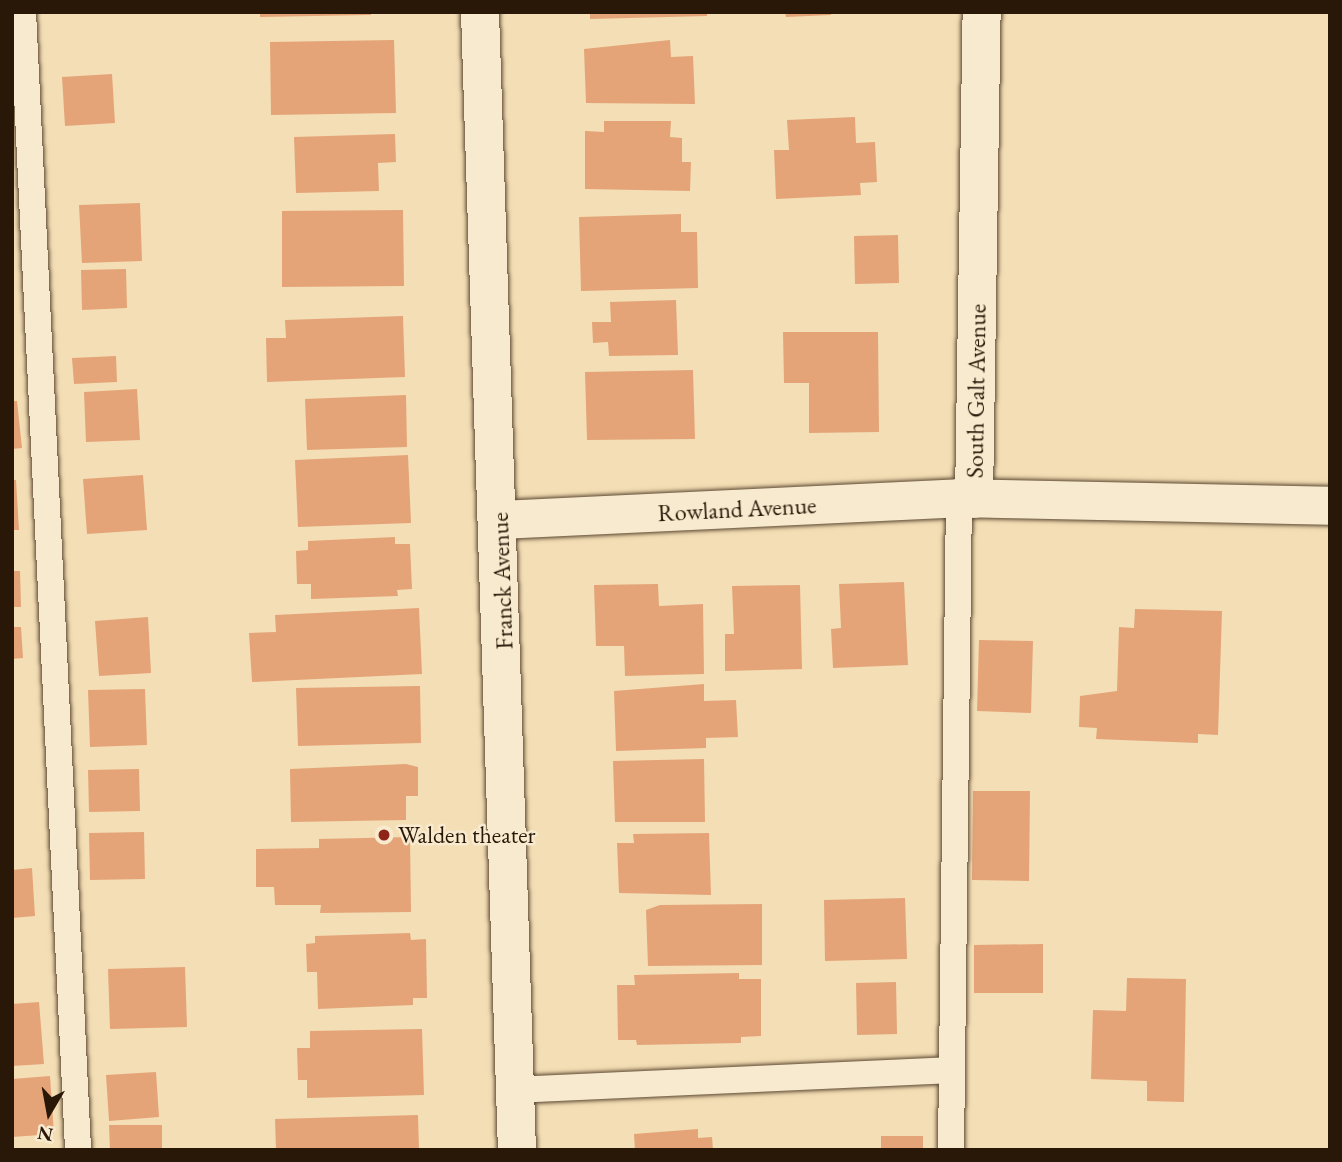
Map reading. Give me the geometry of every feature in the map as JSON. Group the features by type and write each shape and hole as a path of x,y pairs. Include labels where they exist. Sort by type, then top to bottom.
{"street":[{"name":"Franck Avenue","path":"480,12 500,520 517,1150"},
{"name":"South Galt Avenue","path":"982,12 967,498 1330,506"},
{"name":"Rowland Avenue","path":"500,520 967,498"}],"lane":[{"path":"23,12 78,1150"},
{"path":"951,1150 967,498"},
{"path":"515,1090 952,1070"}],"building":[{"path":"260,12 371,12 371,15 260,17"},
{"path":"590,12 707,12 707,16 590,19"},
{"path":"785,12 831,12 831,15 786,17"},
{"path":"394,40 396,113 271,115 270,42"},
{"path":"670,40 671,57 693,56 695,104 586,103 584,49"},
{"path":"112,74 115,123 65,126 62,77"},
{"path":"855,117 856,143 875,142 877,182 860,183 861,195 776,199 774,150 789,150 787,120"},
{"path":"604,121 671,121 670,137 682,138 682,162 691,162 690,191 585,189 585,131 604,132"},
{"path":"395,134 396,162 378,163 379,191 296,193 294,137"},
{"path":"140,203 142,261 82,263 79,205"},
{"path":"403,210 404,286 282,287 282,211"},
{"path":"681,214 681,232 697,232 698,288 581,291 579,217"},
{"path":"898,235 899,283 855,284 854,236"},
{"path":"126,269 127,308 82,310 81,270"},
{"path":"676,300 678,355 609,356 608,342 593,343 592,322 611,322 610,302"},
{"path":"403,316 405,377 267,382 266,338 286,338 285,320"},
{"path":"783,332 878,332 879,432 809,433 809,383 784,383"},
{"path":"116,356 117,382 74,384 72,358"},
{"path":"693,370 695,439 587,440 585,372"},
{"path":"137,389 140,440 86,442 84,392"},
{"path":"406,395 407,447 307,450 305,399"},
{"path":"12,401 17,401 22,448 12,449"},
{"path":"408,455 411,523 298,527 295,460"},
{"path":"143,475 147,530 87,534 83,479"},
{"path":"12,480 16,480 19,530 12,530"},
{"path":"395,537 395,544 410,544 412,589 397,590 398,596 311,599 311,584 297,584 296,551 308,550 308,541"},
{"path":"12,571 20,571 21,607 12,607"},
{"path":"904,582 908,665 833,668 831,629 841,628 839,584"},
{"path":"658,584 659,606 703,604 704,674 625,676 624,646 596,646 594,585"},
{"path":"800,585 802,669 725,671 725,634 734,634 732,586"},
{"path":"419,608 422,674 252,682 249,633 276,632 275,615"},
{"path":"1135,609 1222,611 1218,735 1198,734 1198,743 1096,739 1097,728 1079,727 1080,696 1117,691 1119,627 1134,628"},
{"path":"148,617 151,673 99,676 95,621"},
{"path":"12,627 21,627 23,658 12,659"},
{"path":"979,640 1033,641 1031,713 977,711"},
{"path":"704,684 704,701 736,700 738,737 706,738 706,748 616,751 614,691"},
{"path":"420,686 421,743 298,746 296,688"},
{"path":"145,689 147,745 90,747 88,690"},
{"path":"704,759 705,822 615,822 613,761"},
{"path":"406,764 418,767 418,796 406,796 406,820 291,822 290,769"},
{"path":"139,769 140,811 89,812 88,770"},
{"path":"973,791 1030,791 1029,881 972,880"},
{"path":"144,832 145,879 90,880 89,833"},
{"path":"709,833 711,895 619,893 617,843 634,843 633,834"},
{"path":"410,837 411,912 320,913 321,905 275,905 274,887 256,887 256,849 319,848 319,839"},
{"path":"32,868 35,916 12,918 12,870"},
{"path":"905,898 907,959 825,961 824,900"},
{"path":"762,904 762,965 648,966 646,910 660,905"},
{"path":"410,933 411,940 426,939 427,998 413,998 413,1005 318,1009 317,972 307,972 306,944 315,943 315,936"},
{"path":"1043,944 1043,993 974,993 974,945"},
{"path":"185,967 187,1027 110,1029 108,969"},
{"path":"739,973 739,979 761,979 761,1036 741,1037 741,1043 637,1045 636,1040 618,1040 617,985 635,985 634,975"},
{"path":"1127,978 1186,979 1184,1102 1147,1101 1147,1081 1091,1079 1093,1010 1126,1011"},
{"path":"896,982 897,1034 857,1035 856,983"},
{"path":"39,1002 44,1064 12,1066 12,1004"},
{"path":"422,1029 424,1095 307,1098 307,1080 298,1080 297,1048 310,1048 310,1031"},
{"path":"156,1072 159,1117 109,1121 106,1075"},
{"path":"50,1076 54,1134 12,1137 12,1079"},
{"path":"418,1115 419,1150 276,1150 275,1119"},
{"path":"109,1125 162,1125 162,1150 110,1150"},
{"path":"698,1129 698,1138 712,1137 713,1150 635,1150 634,1134"},
{"path":"881,1136 923,1136 923,1150 881,1150"}],"place":[{"name":"Walden theater","path":"384,835"}]}
